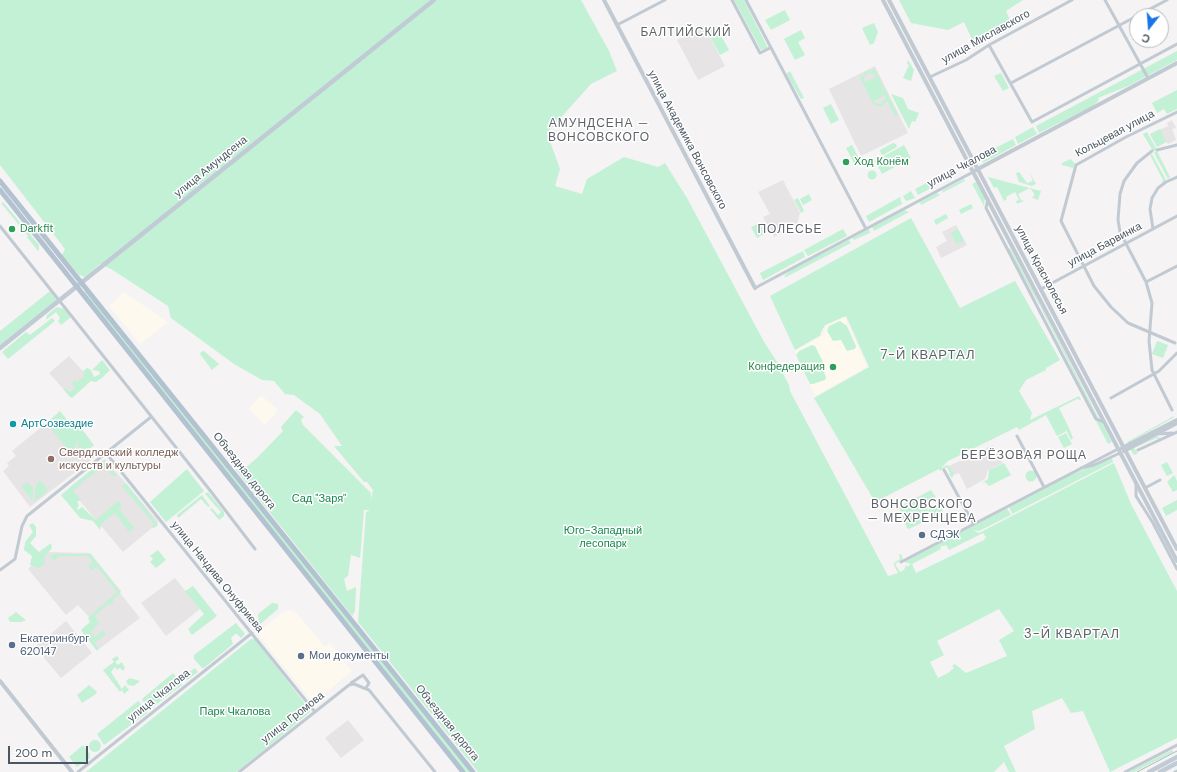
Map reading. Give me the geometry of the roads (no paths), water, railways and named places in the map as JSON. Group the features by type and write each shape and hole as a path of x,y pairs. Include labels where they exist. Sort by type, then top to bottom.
{"main road":[{"name":"улица Амундсена","path":"0,348 434,0"},
{"name":"Объездная дорога","path":"0,181 473,772"},
{"name":"Объездная дорога","path":"0,190 463,772"},
{"path":"1149,772 1177,757"},
{"path":"1160,772 1177,763"}],"street":[{"name":"улица Академика Вонсовского","path":"604,0 755,288"},
{"path":"617,25 665,0"},
{"path":"732,0 760,53 770,48"},
{"path":"746,0 866,229"},
{"name":"улица Краснолесья","path":"883,0 1177,561"},
{"name":"улица Краснолесья","path":"889,0 1124,449 1175,541 1177,549"},
{"name":"улица Миславского","path":"930,77 966,60 989,45 1072,0"},
{"path":"1105,0 1148,78"},
{"path":"1011,83 1167,0"},
{"path":"989,45 1032,122 1177,44"},
{"path":"911,54 916,51"},
{"name":"улица Чкалова","path":"755,288 1177,63"},
{"name":"Кольцевая улица","path":"1175,343 1150,334 1128,323 1111,307 1094,286 1061,221 1076,164 1177,112"},
{"path":"1157,150 1177,145"},
{"path":"1152,151 1130,171 1120,194 1118,220 1120,232 1146,282 1152,303 1150,354 1154,373 1172,410"},
{"path":"1153,229 1150,209 1152,198 1158,188 1177,177"},
{"name":"улица Барвинка","path":"1041,289 1177,216"},
{"path":"0,226 255,549"},
{"path":"1146,282 1177,266"},
{"path":"1111,398 1154,373 1167,364 1177,353"},
{"path":"0,570 15,559 22,526 27,516 151,416"},
{"path":"1124,449 1177,420"},
{"path":"901,562 1080,468 1094,465 1119,451 1157,434 1177,423"},
{"path":"1157,434 1175,432"},
{"path":"1138,450 1175,432"},
{"path":"1157,434 1161,440"},
{"path":"1017,436 1044,487"},
{"name":"улица Начдива Онуфриева","path":"106,453 315,712"},
{"path":"944,470 973,524"},
{"path":"1145,488 1160,480"},
{"name":"улица Краснолесья","path":"1136,483 1136,496 1153,523 1177,569"},
{"name":"улица Чкалова","path":"78,772 252,633"},
{"name":"улица Громова","path":"239,772 363,675 369,683 366,688"},
{"path":"0,681 72,772"},
{"path":"349,685 360,685 366,688 434,772"},
{"path":"1125,772 1177,745"}],"tram line":[{"path":"1137,772 1177,751"}],"place":[{"name":"Ход Конём","path":"846,162"},
{"name":"Darkfit","path":"12,229"},
{"name":"Конфедерация","path":"833,367"},
{"name":"АртСозвездие","path":"13,424"},
{"name":"Свердловский колледж искусств и культуры","path":"51,459"},
{"name":"СДЭК","path":"922,535"},
{"name":"Екатеринбург 620147","path":"12,645"},
{"name":"Мои документы","path":"301,656"}],"district":[{"name":"БАЛТИЙСКИЙ","path":"686,33"},
{"name":"АМУНДСЕНА — ВОНСОВСКОГО","path":"599,131"},
{"name":"ПОЛЕСЬЕ","path":"790,230"},
{"name":"7-Й КВАРТАЛ","path":"928,356"},
{"name":"БЕРЁЗОВАЯ РОЩА","path":"1024,456"},
{"name":"ВОНСОВСКОГО — МЕХРЕНЦЕВА","path":"922,512"},
{"name":"3-Й КВАРТАЛ","path":"1072,635"}],"park label":[{"name":"Сад \"Заря\"","path":"319,499"},
{"name":"Юго-Западный лесопарк","path":"603,537"},
{"name":"Парк Чкалова","path":"235,712"}]}
